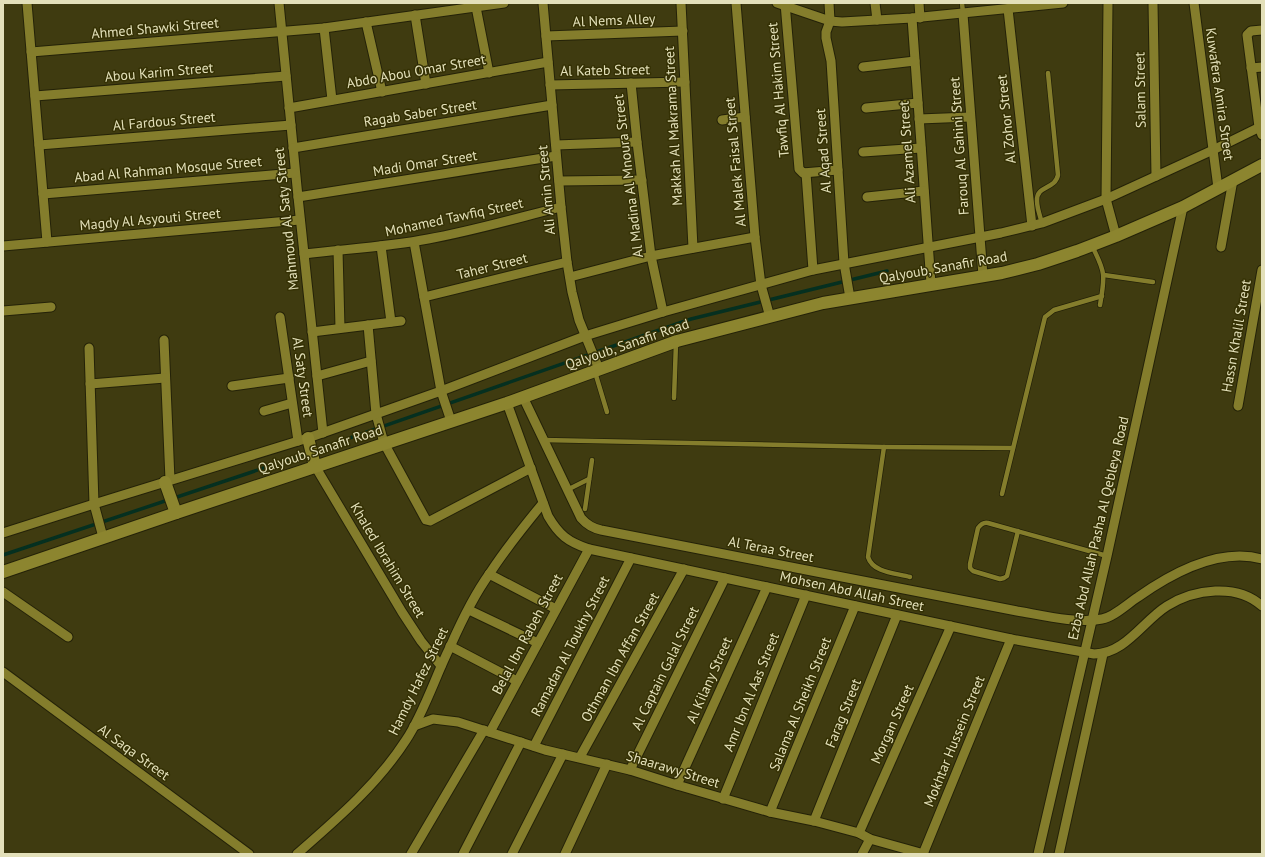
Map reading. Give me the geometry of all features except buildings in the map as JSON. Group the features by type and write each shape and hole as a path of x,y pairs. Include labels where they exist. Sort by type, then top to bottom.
{"street":[{"path":"27,3 47,242"},
{"name":"Mahmoud Al Saty Street","path":"279,3 290,125 323,433"},
{"name":"Ahmed Shawki Street","path":"31,52 324,28 504,3"},
{"name":"Ali Amin Street","path":"543,3 567,262 572,292 596,370"},
{"name":"Makkah Al Makrama Street","path":"681,3 693,248"},
{"name":"Al Malek Faisal Street","path":"736,3 761,285 770,317"},
{"name":"Al Aqad Street","path":"829,3 830,20 826,32 826,38 831,61 844,263 850,298"},
{"path":"875,3 877,20"},
{"name":"Ali Azamel Street","path":"919,3 916,18 915,61 931,284"},
{"path":"783,4 830,20 842,22 963,14 1063,3"},
{"path":"1108,3 1106,199 1116,236"},
{"name":"Salam Street","path":"1153,3 1156,176"},
{"name":"Kuwafera Amira Street","path":"1194,3 1218,188"},
{"name":"Tawfiq Al Hakim Street","path":"783,4 799,169 805,173 814,270"},
{"path":"476,7 489,73"},
{"name":"Al Zohor Street","path":"1008,9 1032,226"},
{"name":"Farouq Al Gahini Street","path":"963,14 983,276"},
{"path":"415,15 426,84"},
{"path":"366,22 382,92"},
{"path":"324,28 332,100"},
{"path":"1261,129 1251,68 1248,35 1251,31 1262,30"},
{"name":"Al Nems Alley","path":"546,36 683,32"},
{"path":"863,68 915,61"},
{"name":"Abdo Abou Omar Street","path":"289,108 548,62"},
{"path":"1251,68 1262,67"},
{"name":"Abou Karim Street","path":"35,96 286,76"},
{"name":"Al Kateb Street","path":"550,85 685,82"},
{"name":"Al Madina Al Mnoura Street","path":"631,83 651,256 663,312"},
{"path":"866,108 918,103"},
{"name":"Ragab Saber Street","path":"293,148 552,105"},
{"path":"722,120 745,117"},
{"path":"919,119 970,117"},
{"name":"Al Fardous Street","path":"39,145 290,125"},
{"name":"Qalyoub, Sanafir Road","path":"3,533 303,440 441,391 585,336 663,312 814,270 980,238 1042,223 1106,199 1261,129"},
{"path":"556,146 637,142"},
{"path":"863,152 921,148"},
{"name":"Madi Omar Street","path":"298,198 556,156"},
{"name":"Qalyoub, Sanafir Road","path":"3,572 176,512 507,403 676,341 823,303 1002,273 1038,264 1092,246 1183,207 1262,164"},
{"path":"805,173 838,170"},
{"name":"Abad Al Rahman Mosque Street","path":"43,194 295,173"},
{"path":"559,181 642,180"},
{"path":"1221,247 1233,180"},
{"path":"867,197 924,191"},
{"name":"Mohamed Tawfiq Street","path":"304,254 414,242 478,229 561,207"},
{"name":"Ezba Abd Allah Pasha Al Qebleya Road","path":"1038,854 1084,653 1093,620 1183,207"},
{"name":"Magdy Al Asyouti Street","path":"3,246 300,220"},
{"path":"570,277 651,256 756,237"},
{"path":"414,242 441,391 450,421"},
{"path":"381,246 391,322"},
{"path":"338,250 340,328"},
{"name":"Taher Street","path":"424,297 567,262"},
{"name":"Hassn Khalil Street","path":"1238,406 1258,313 1262,270"},
{"path":"3,311 51,307"},
{"name":"Al Saty Street","path":"280,317 292,403 303,440"},
{"path":"312,332 401,321"},
{"path":"368,325 376,414 384,443 425,519 430,521 531,468"},
{"path":"164,340 167,481 176,512"},
{"path":"89,348 94,504 103,537"},
{"path":"317,376 371,361"},
{"path":"90,384 165,378"},
{"path":"232,386 289,378"},
{"name":"Al Teraa Street","path":"523,397 581,518 586,524 593,528 1049,617 1093,620"},
{"path":"264,411 292,403"},
{"name":"Mohsen Abd Allah Street","path":"507,403 548,516 564,537 576,545 1011,639 1084,653 1103,654"},
{"path":"303,440 315,466"},
{"name":"Khaled Ibrahim Street","path":"315,466 405,617 441,666"},
{"name":"Hamdy Hafez Street","path":"297,854 345,812 371,786 406,740 414,726 450,646 489,574 543,503"},
{"name":"Belal Ibn Rabeh Street","path":"411,854 517,682 589,549"},
{"path":"1093,620 1103,619 1173,574 1192,566 1233,555 1250,555 1262,559"},
{"name":"Ramadan Al Toukhy Street","path":"534,746 631,558"},
{"name":"Othman Ibn Affan Street","path":"580,757 684,569"},
{"path":"489,574 556,609"},
{"name":"Al Captain Galal Street","path":"630,770 725,578"},
{"name":"Al Kilany Street","path":"677,786 767,587"},
{"path":"1059,854 1103,654 1133,636 1167,606 1176,601 1204,592 1227,591 1244,595 1262,606"},
{"path":"3,592 68,637"},
{"name":"Amr Ibn Al Aas Street","path":"722,798 806,595"},
{"name":"Salama Al Sheikh Street","path":"770,812 855,606"},
{"path":"469,610 538,643"},
{"name":"Farag Street","path":"814,821 897,614"},
{"name":"Morgan Street","path":"859,833 952,626"},
{"name":"Mokhtar Hussein Street","path":"924,854 1011,639"},
{"path":"450,646 517,682"},
{"name":"Al Saqa Street","path":"3,672 249,854"},
{"name":"Shaarawy Street","path":"414,726 433,719 458,722 534,746 630,770 677,786 770,812 814,821 859,833 870,839 904,851 924,854"},
{"path":"463,854 521,742"},
{"path":"512,854 563,754"},
{"path":"564,854 607,764"},
{"path":"862,854 870,839"}],"lane":[{"path":"962,3 963,14"},
{"path":"1042,223 1037,205 1037,196 1042,189 1053,185 1056,182 1058,175 1048,73"},
{"path":"1092,246 1102,264 1104,275 1100,305"},
{"path":"1104,275 1153,282"},
{"path":"1002,494 1045,317 1054,310 1102,296"},
{"path":"674,398 676,341"},
{"path":"596,370 607,412"},
{"path":"543,440 1013,448"},
{"path":"884,447 868,557 873,566 878,569 910,577"},
{"path":"585,509 592,460"},
{"path":"567,490 590,479"},
{"path":"1018,531 1007,576 1000,578 973,571 970,568 980,525 986,522 1107,556"}],"waterway":[{"path":"3,555 249,473 691,319 887,271"}]}
